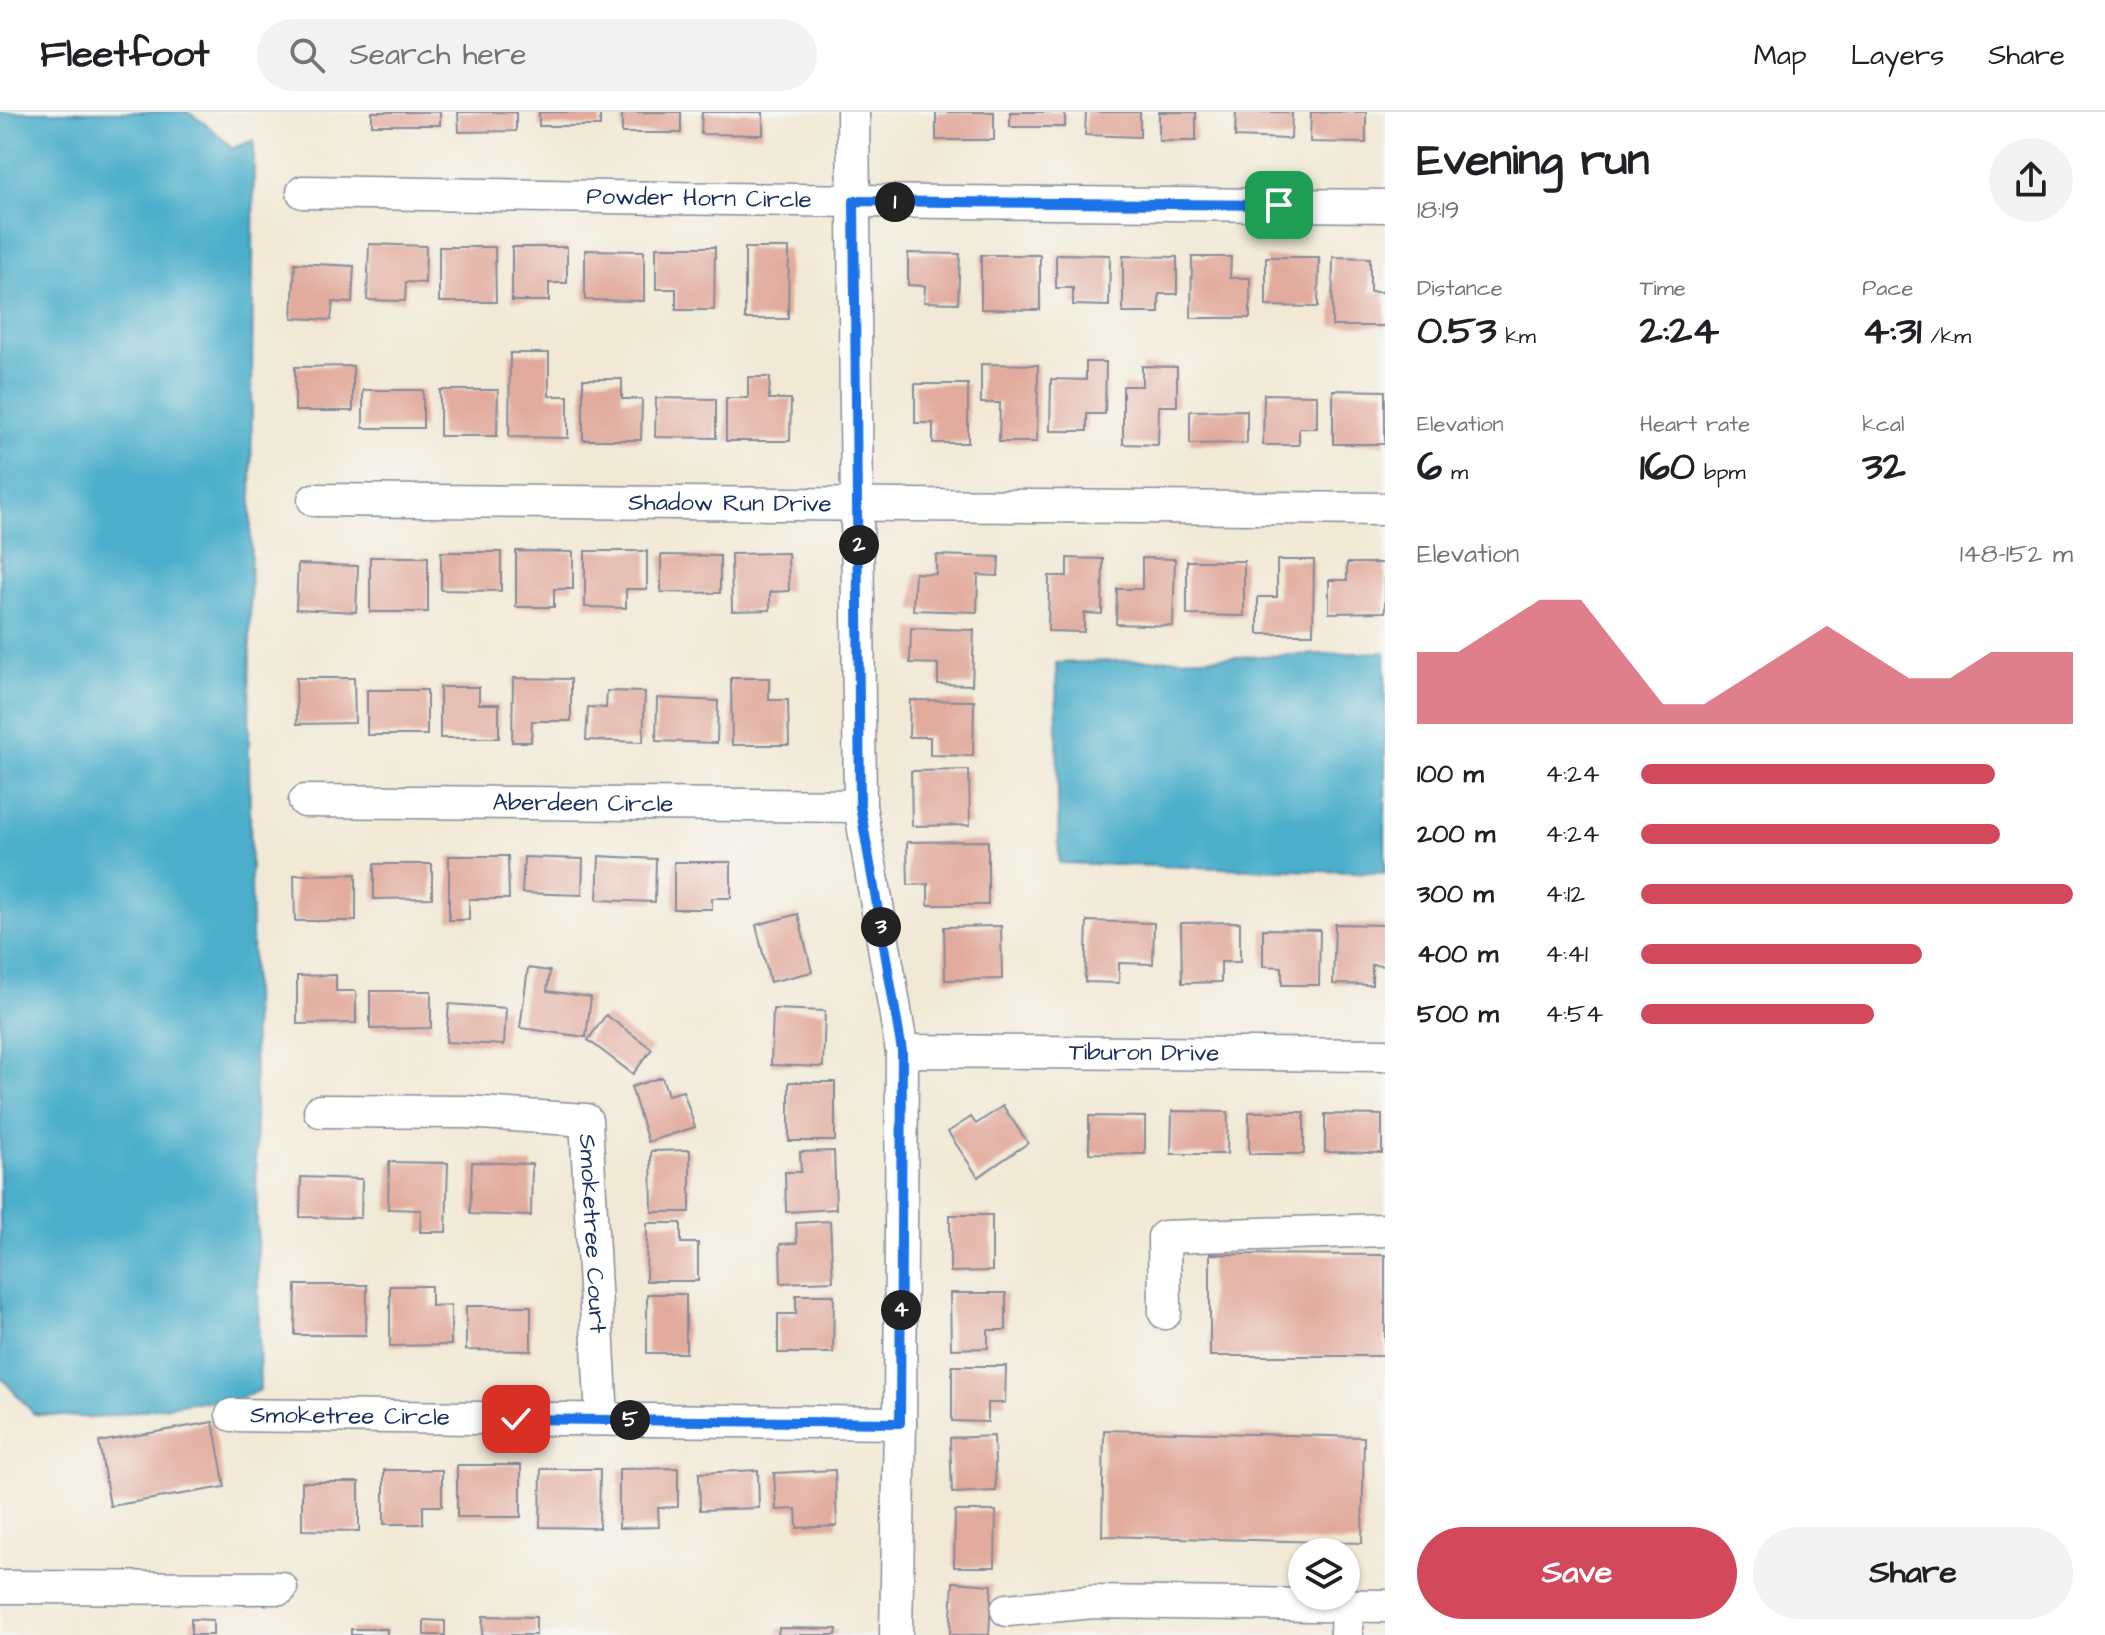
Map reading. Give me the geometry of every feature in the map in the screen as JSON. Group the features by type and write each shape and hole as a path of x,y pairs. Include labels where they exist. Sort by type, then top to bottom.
{"street":[{"path":"853,112 860,806 902,1051 896,1635"},
{"name":"Powder Horn Circle","path":"303,192 1385,206"},
{"name":"Shadow Run Drive","path":"314,500 1385,509"},
{"name":"Aberdeen Circle","path":"305,801 860,806"},
{"name":"Tiburon Drive","path":"902,1051 1385,1055"},
{"name":"Smoketree Court","path":"320,1111 466,1112 586,1120 602,1419"},
{"path":"1165,1313 1164,1237 1385,1230"},
{"name":"Smoketree Circle","path":"232,1415 900,1423"},
{"path":"0,1587 281,1588"},
{"path":"1007,1610 1093,1602 1347,1620 1385,1606"}],"water":[{"path":"0,112 188,112 233,148 254,140 249,759 260,1390 237,1400 192,1402 96,1418 34,1414 0,1376"},
{"path":"1385,652 1385,873 1059,863 1056,663"}],"building":[{"path":"372,112 440,112 440,125 372,125"},
{"path":"458,112 516,112 516,131 459,132"},
{"path":"539,112 600,112 600,126 539,126"},
{"path":"622,112 681,112 681,133 622,133"},
{"path":"702,112 763,112 763,135 701,134"},
{"path":"936,112 994,112 994,140 936,140"},
{"path":"1010,112 1065,112 1065,127 1010,127"},
{"path":"1086,112 1140,112 1140,137 1085,135"},
{"path":"1159,112 1196,112 1196,141 1159,141"},
{"path":"1236,112 1292,112 1291,139 1235,137"},
{"path":"1311,112 1366,112 1366,143 1310,142"},
{"path":"369,244 426,246 425,283 406,282 405,301 367,300"},
{"path":"439,247 495,247 496,302 439,302"},
{"path":"512,247 567,247 567,283 549,283 549,301 512,301"},
{"path":"656,247 715,247 714,310 676,310 676,289 656,289"},
{"path":"745,248 789,248 788,319 745,319"},
{"path":"585,250 644,251 644,301 585,300"},
{"path":"908,253 960,254 958,303 924,302 925,286 908,285"},
{"path":"1056,254 1110,255 1109,306 1073,305 1073,288 1056,288"},
{"path":"981,255 1040,255 1040,310 981,309"},
{"path":"1123,256 1177,257 1177,294 1159,294 1159,313 1123,313"},
{"path":"1192,257 1231,257 1230,278 1250,278 1250,318 1191,318"},
{"path":"1266,257 1319,257 1318,307 1266,306"},
{"path":"1333,257 1370,258 1370,292 1385,292 1385,326 1332,326"},
{"path":"295,263 354,266 352,303 333,302 331,320 292,318"},
{"path":"510,353 549,353 549,396 568,396 568,438 509,437"},
{"path":"1086,362 1106,362 1105,414 1087,414 1087,431 1050,431 1051,379 1086,380"},
{"path":"981,364 1038,365 1037,442 999,442 1000,403 981,403"},
{"path":"353,366 353,411 295,411 295,367"},
{"path":"1142,366 1177,367 1177,406 1159,406 1158,445 1123,444 1123,386 1142,386"},
{"path":"748,377 770,377 769,399 791,399 790,441 726,441 726,398 748,398"},
{"path":"583,379 622,379 622,399 642,399 641,440 583,440"},
{"path":"915,384 968,384 968,443 933,443 933,423 915,423"},
{"path":"363,390 423,390 423,428 363,428"},
{"path":"440,390 498,390 497,436 440,436"},
{"path":"1333,390 1385,391 1385,444 1333,444"},
{"path":"1264,394 1317,395 1317,428 1299,428 1299,445 1263,445"},
{"path":"656,398 716,399 716,438 655,437"},
{"path":"1247,410 1247,443 1190,444 1190,411"},
{"path":"516,551 573,552 573,589 554,589 554,607 516,607"},
{"path":"585,551 647,551 647,589 626,589 626,608 585,607"},
{"path":"441,552 501,552 501,591 441,590"},
{"path":"788,553 789,591 770,592 770,610 732,611 731,554"},
{"path":"661,555 720,556 720,593 661,592"},
{"path":"936,555 999,557 998,576 978,575 977,612 913,610 915,573 936,574"},
{"path":"370,557 428,557 428,612 370,612"},
{"path":"1067,558 1103,559 1102,614 1084,613 1084,632 1048,631 1049,576 1067,576"},
{"path":"1142,558 1175,559 1173,626 1116,624 1117,589 1142,589"},
{"path":"1277,560 1314,560 1313,634 1258,634 1258,597 1277,597"},
{"path":"1187,561 1244,561 1244,616 1187,615"},
{"path":"1347,563 1385,563 1385,612 1329,613 1329,580 1347,580"},
{"path":"298,564 358,566 356,612 296,609"},
{"path":"911,628 974,630 972,685 938,684 938,664 910,663"},
{"path":"296,678 354,678 355,723 297,724"},
{"path":"513,678 571,679 571,721 532,721 531,742 512,742"},
{"path":"731,678 769,678 769,700 788,700 789,745 732,745"},
{"path":"440,687 479,687 479,704 499,704 499,738 440,738"},
{"path":"367,690 427,690 427,735 367,735"},
{"path":"607,691 645,692 643,742 586,740 588,707 606,708"},
{"path":"657,698 718,701 717,743 656,741"},
{"path":"910,700 974,701 973,756 930,755 930,737 909,737"},
{"path":"969,770 970,825 912,826 911,771"},
{"path":"988,841 988,905 928,905 928,884 908,885 907,842"},
{"path":"449,856 508,856 509,899 469,899 469,920 449,920"},
{"path":"599,856 656,859 655,902 597,900"},
{"path":"524,857 583,859 582,895 522,893"},
{"path":"674,862 731,862 731,898 712,898 712,909 674,909"},
{"path":"374,864 432,864 432,898 374,899"},
{"path":"356,874 356,921 295,921 294,875"},
{"path":"798,914 812,972 770,982 756,925"},
{"path":"1087,921 1154,923 1153,964 1119,963 1119,983 1085,982"},
{"path":"1240,922 1240,962 1221,962 1221,982 1182,983 1181,923"},
{"path":"1335,924 1385,925 1385,966 1372,965 1372,985 1333,984"},
{"path":"1001,926 1002,979 945,980 944,927"},
{"path":"1263,929 1320,930 1319,985 1282,985 1282,967 1263,966"},
{"path":"528,968 550,971 547,991 591,997 586,1037 520,1028"},
{"path":"336,975 336,991 356,991 356,1023 297,1024 297,976"},
{"path":"370,991 431,991 431,1028 370,1029"},
{"path":"449,1004 506,1008 504,1045 446,1042"},
{"path":"773,1009 825,1011 823,1067 771,1065"},
{"path":"606,1015 652,1049 633,1074 588,1040"},
{"path":"662,1077 668,1095 683,1091 695,1127 648,1142 631,1087"},
{"path":"789,1082 835,1082 835,1141 789,1141"},
{"path":"1003,1106 1028,1143 978,1177 948,1132 971,1117 976,1124"},
{"path":"1172,1111 1228,1112 1227,1154 1171,1154"},
{"path":"1249,1112 1304,1112 1304,1154 1249,1154"},
{"path":"1325,1114 1382,1115 1382,1153 1325,1152"},
{"path":"1089,1116 1145,1117 1145,1154 1089,1153"},
{"path":"690,1150 690,1212 652,1212 651,1151"},
{"path":"834,1151 836,1209 786,1212 785,1172 801,1172 800,1152"},
{"path":"389,1162 448,1163 446,1232 420,1232 421,1210 388,1209"},
{"path":"472,1162 532,1164 531,1216 470,1214"},
{"path":"301,1177 362,1179 361,1218 300,1217"},
{"path":"950,1215 992,1215 992,1271 950,1272"},
{"path":"830,1221 833,1281 781,1283 780,1244 797,1243 796,1223"},
{"path":"647,1223 681,1223 681,1243 698,1243 698,1281 646,1281"},
{"path":"1210,1254 1385,1255 1385,1356 1210,1356"},
{"path":"296,1285 367,1285 366,1335 295,1335"},
{"path":"390,1286 431,1286 431,1306 451,1305 451,1345 390,1346"},
{"path":"950,1293 1006,1293 1006,1330 988,1330 988,1348 951,1349"},
{"path":"647,1294 686,1294 686,1353 647,1353"},
{"path":"796,1295 834,1295 833,1353 778,1353 778,1314 796,1314"},
{"path":"466,1306 531,1306 531,1351 466,1350"},
{"path":"952,1366 1006,1366 1005,1403 988,1403 988,1422 952,1421"},
{"path":"213,1422 225,1487 110,1506 99,1442"},
{"path":"1104,1430 1364,1437 1362,1543 1360,1538 1288,1538 1288,1541 1102,1536"},
{"path":"994,1436 996,1491 952,1493 950,1438"},
{"path":"457,1465 521,1465 521,1517 457,1517"},
{"path":"678,1468 678,1507 658,1508 659,1527 619,1528 619,1469"},
{"path":"541,1469 600,1469 599,1528 540,1527"},
{"path":"384,1470 442,1470 442,1506 423,1506 423,1524 384,1524"},
{"path":"758,1470 759,1508 700,1510 699,1473"},
{"path":"835,1470 837,1526 797,1528 796,1509 776,1510 774,1473"},
{"path":"302,1482 359,1482 359,1531 302,1530"},
{"path":"955,1511 996,1511 995,1567 954,1567"},
{"path":"953,1582 992,1585 989,1635 950,1635"},
{"path":"483,1616 536,1617 536,1635 482,1635"},
{"path":"191,1619 213,1620 213,1635 191,1635"},
{"path":"424,1620 445,1621 445,1635 424,1635"},
{"path":"779,1628 837,1629 836,1635 778,1635"},
{"path":"351,1629 387,1629 387,1635 351,1635"}],"route":[{"path":"516,1419 900,1423 902,1051 860,806 854,201 1279,205"}]}
